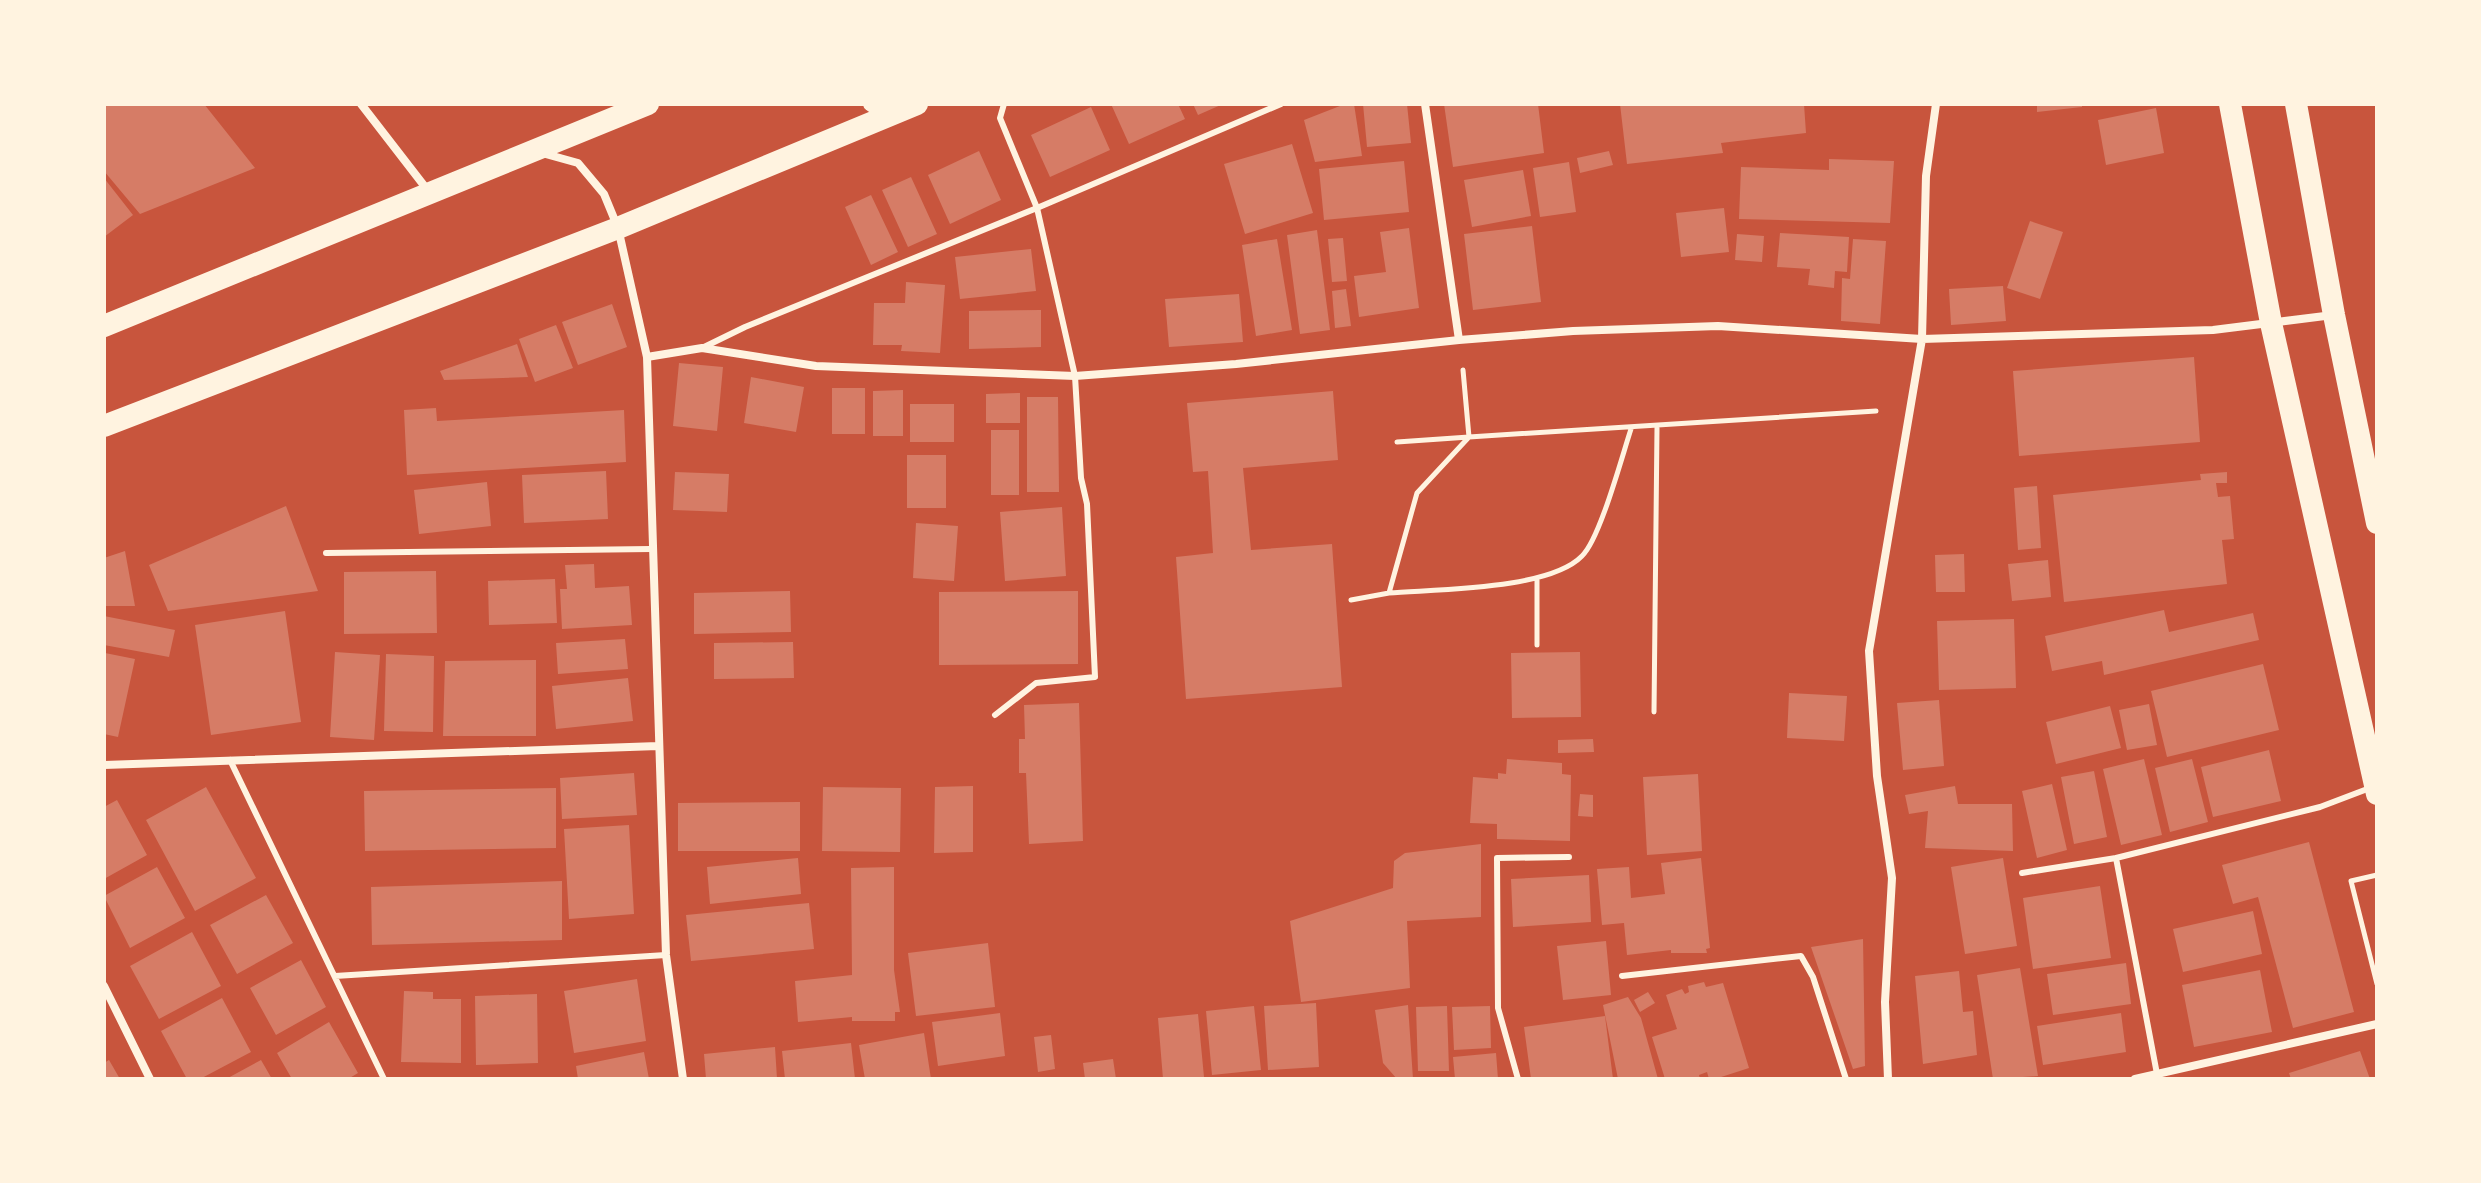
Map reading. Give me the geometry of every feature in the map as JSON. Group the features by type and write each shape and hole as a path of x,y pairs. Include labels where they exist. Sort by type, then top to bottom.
{"highway":[{"path":"104,326 648,104"},
{"path":"104,426 618,228 889,111 917,104"},
{"path":"2230,104 2271,323 2376,789"},
{"path":"2296,104 2334,315 2377,523"}],"street":[{"path":"361,104 430,194"},
{"path":"870,104 889,111"},
{"path":"1425,104 1459,340"},
{"path":"1888,1079 1885,1002 1892,878 1877,776 1869,651 1922,339 1926,176 1936,104"},
{"path":"533,152 559,156 586,170 604,194 618,228 647,357 666,955 683,1079"},
{"path":"647,357 702,348 816,366 1075,376 1236,364 1573,331 1718,326 1922,339 2213,330 2334,315"},
{"path":"104,765 658,746"},
{"path":"104,986 150,1079"},
{"path":"2135,1079 2377,1024"}],"lane":[{"path":"995,715 1036,683 1095,677 1087,504 1081,478 1075,376 1037,208 1000,118 1004,104"},
{"path":"702,348 745,327 1281,104"},
{"path":"326,553 651,549"},
{"path":"230,760 384,1079"},
{"path":"2022,873 2116,858 2320,807 2376,789"},
{"path":"1518,1079 1498,1008 1497,858 1569,857"},
{"path":"2116,858 2157,1074"},
{"path":"335,976 666,955"},
{"path":"1622,976 1801,956 1813,977 1846,1079"}],"path":[{"path":"1389,593 1417,493 1469,437 1459,340"},
{"path":"1397,442 1657,428 1909,407"},
{"path":"1654,712 1657,428"},
{"path":"1351,600 1389,593 1537,580 1582,556 1605,508 1631,429"},
{"path":"1537,580 1537,645"},
{"path":"2377,875 2351,881 2377,984"}],"building":[{"path":"104,104 204,104 255,168 140,214 104,171"},
{"path":"1111,104 1178,104 1185,119 1129,144"},
{"path":"1193,104 1223,104 1198,115"},
{"path":"1345,104 1354,104 1362,156 1315,162 1304,120"},
{"path":"1363,104 1407,104 1411,143 1367,147"},
{"path":"1444,104 1538,104 1544,153 1453,167"},
{"path":"1620,104 1804,104 1806,133 1721,143 1723,153 1627,164"},
{"path":"2037,104 2082,104 2082,107 2037,112"},
{"path":"1091,107 1110,150 1050,177 1031,135"},
{"path":"2156,108 2164,153 2106,165 2098,120"},
{"path":"1292,144 1313,213 1245,234 1224,164"},
{"path":"979,151 1001,200 950,224 928,175"},
{"path":"1609,151 1613,165 1580,173 1577,158"},
{"path":"1829,159 1894,161 1890,223 1739,219 1741,167 1829,170"},
{"path":"1404,161 1409,212 1324,220 1319,169"},
{"path":"1569,162 1576,212 1540,217 1533,168"},
{"path":"1523,170 1531,216 1472,227 1464,180"},
{"path":"911,177 937,234 908,247 882,190"},
{"path":"104,178 133,215 104,237"},
{"path":"871,195 898,252 871,265 845,207"},
{"path":"1724,208 1729,252 1681,257 1676,213"},
{"path":"2030,221 2063,232 2040,299 2007,288"},
{"path":"1532,226 1541,302 1473,310 1464,234"},
{"path":"1409,228 1419,308 1359,317 1354,276 1386,272 1380,232"},
{"path":"1317,230 1330,330 1300,334 1287,235"},
{"path":"1780,233 1849,237 1847,272 1835,271 1834,288 1808,285 1810,269 1777,267"},
{"path":"1737,234 1764,236 1762,262 1735,260"},
{"path":"1343,238 1347,281 1332,282 1328,239"},
{"path":"1277,239 1292,330 1256,336 1242,245"},
{"path":"1853,239 1886,241 1880,324 1841,321 1842,278 1850,279"},
{"path":"1031,249 1036,291 960,299 955,257"},
{"path":"906,282 945,285 940,353 901,351 902,345 873,345 874,303 905,303"},
{"path":"2003,286 2006,321 1951,325 1949,289"},
{"path":"1346,289 1351,326 1335,328 1332,291"},
{"path":"1239,294 1243,342 1169,347 1165,299"},
{"path":"612,304 627,347 578,365 562,322"},
{"path":"1041,310 1041,347 969,349 969,311"},
{"path":"556,325 573,368 535,382 519,339"},
{"path":"517,344 528,377 444,380 440,371"},
{"path":"2194,357 2200,442 2019,456 2013,371"},
{"path":"679,363 723,367 717,431 673,426"},
{"path":"751,377 804,387 796,432 744,423"},
{"path":"832,388 865,388 865,434 832,434"},
{"path":"903,390 903,436 873,436 873,391"},
{"path":"1333,391 1338,460 1243,468 1251,550 1332,544 1342,687 1186,699 1176,557 1213,553 1208,471 1193,472 1187,403"},
{"path":"1020,393 1020,423 986,423 986,394"},
{"path":"1027,397 1058,397 1059,492 1027,492"},
{"path":"910,404 954,404 954,442 910,442"},
{"path":"436,408 437,421 624,410 626,462 407,475 404,410"},
{"path":"991,430 1019,430 1019,495 991,495"},
{"path":"907,455 946,455 946,508 907,508"},
{"path":"606,471 608,519 524,523 522,475"},
{"path":"675,472 729,474 727,512 673,510"},
{"path":"2227,472 2227,483 2216,483 2218,497 2230,496 2234,539 2222,540 2227,584 2064,602 2053,495 2201,480 2200,474"},
{"path":"487,482 491,526 419,534 414,490"},
{"path":"2037,486 2041,548 2018,550 2014,488"},
{"path":"286,506 318,591 168,611 149,565"},
{"path":"1062,507 1066,576 1005,581 1000,512"},
{"path":"916,523 958,526 954,581 913,578"},
{"path":"125,551 135,606 104,606 104,558"},
{"path":"1964,554 1965,592 1936,592 1935,555"},
{"path":"2048,560 2051,597 2012,601 2008,564"},
{"path":"594,564 595,588 629,586 632,625 562,629 560,589 567,589 565,565"},
{"path":"436,571 437,633 344,634 344,572"},
{"path":"555,579 557,623 489,625 488,581"},
{"path":"790,591 791,632 694,634 694,593"},
{"path":"1078,591 1078,664 939,665 939,592"},
{"path":"2164,610 2169,632 2253,613 2259,640 2104,675 2102,661 2052,671 2045,636"},
{"path":"285,611 301,722 211,735 195,625"},
{"path":"104,616 175,630 169,657 104,645"},
{"path":"2014,619 2016,688 1939,690 1937,621"},
{"path":"625,639 628,669 558,674 556,643"},
{"path":"793,642 794,678 714,679 714,643"},
{"path":"335,652 380,655 374,740 330,737"},
{"path":"1580,652 1581,717 1512,718 1511,653"},
{"path":"105,653 135,659 118,737 104,734"},
{"path":"386,654 434,656 433,732 384,731"},
{"path":"536,660 536,736 443,736 445,661"},
{"path":"2263,664 2279,730 2167,757 2151,691"},
{"path":"628,678 633,721 556,729 552,686"},
{"path":"1789,693 1847,696 1844,741 1787,738"},
{"path":"1939,700 1944,766 1903,770 1897,703"},
{"path":"1079,703 1083,841 1029,844 1026,773 1019,773 1019,739 1025,739 1024,705"},
{"path":"2149,704 2157,745 2127,750 2119,710"},
{"path":"2110,706 2121,748 2056,764 2046,722"},
{"path":"1593,739 1594,752 1558,753 1558,740"},
{"path":"2269,750 2281,801 2213,817 2201,767"},
{"path":"1507,759 1562,763 1562,774 1571,775 1570,841 1497,839 1497,824 1470,823 1473,777 1498,779 1498,773 1506,774"},
{"path":"2144,759 2162,835 2121,845 2103,769"},
{"path":"2192,759 2208,822 2170,832 2155,768"},
{"path":"2094,771 2107,837 2074,844 2061,777"},
{"path":"634,773 637,815 562,819 560,778"},
{"path":"1698,774 1702,851 1647,855 1643,777"},
{"path":"2052,784 2067,850 2037,858 2022,791"},
{"path":"973,786 973,852 934,853 935,787"},
{"path":"1955,786 1958,804 2012,804 2013,851 1925,848 1928,811 1909,814 1905,795"},
{"path":"206,787 256,878 195,911 146,820"},
{"path":"823,787 901,788 900,852 822,851"},
{"path":"556,788 556,848 365,851 364,791"},
{"path":"1580,794 1593,795 1593,817 1578,816"},
{"path":"117,800 147,855 104,879 104,807"},
{"path":"800,802 800,851 678,851 678,803"},
{"path":"629,825 634,914 569,919 564,829"},
{"path":"2309,842 2354,1012 2293,1028 2258,897 2233,904 2222,865"},
{"path":"1481,844 1481,917 1407,921 1410,988 1301,1002 1290,921 1393,888 1394,861 1405,853"},
{"path":"798,858 801,894 710,904 707,867"},
{"path":"1701,858 1710,948 1706,949 1707,953 1671,953 1671,950 1627,955 1624,923 1602,925 1597,869 1629,867 1631,898 1665,894 1661,863"},
{"path":"2003,858 2017,946 1965,954 1951,867"},
{"path":"157,867 185,918 130,948 104,896"},
{"path":"894,867 894,970 900,1012 895,1012 895,1021 852,1021 852,1017 798,1022 795,981 852,975 851,868"},
{"path":"1589,875 1591,922 1513,927 1511,879"},
{"path":"562,881 562,940 372,945 371,887"},
{"path":"2100,886 2111,958 2033,969 2023,898"},
{"path":"266,895 293,943 237,974 210,925"},
{"path":"809,903 814,949 691,961 686,915"},
{"path":"2253,911 2262,954 2183,972 2173,929"},
{"path":"192,932 221,986 159,1019 130,966"},
{"path":"1863,939 1865,1066 1853,1069 1811,947"},
{"path":"1606,941 1611,995 1563,1000 1557,946"},
{"path":"988,943 995,1007 916,1016 908,953"},
{"path":"301,960 326,1007 276,1035 250,988"},
{"path":"2126,963 2131,1004 2053,1015 2047,974"},
{"path":"2020,968 2038,1076 1993,1079 1977,975"},
{"path":"2260,970 2272,1032 2194,1047 2182,985"},
{"path":"1959,971 1963,1012 1973,1011 1977,1055 1923,1064 1915,976"},
{"path":"637,979 646,1041 574,1053 564,991"},
{"path":"1704,982 1706,987 1723,983 1749,1068 1715,1079 1709,1079 1707,1072 1699,1075 1700,1079 1665,1079 1652,1037 1677,1029 1666,995 1682,989 1685,994 1689,992 1688,986"},
{"path":"404,991 433,992 433,999 461,999 461,1063 401,1062"},
{"path":"1648,992 1655,1003 1640,1012 1634,1000"},
{"path":"537,994 538,1063 476,1065 475,996"},
{"path":"1628,997 1641,1018 1658,1079 1618,1079 1603,1005"},
{"path":"222,998 251,1052 200,1079 187,1079 161,1031"},
{"path":"1316,1003 1319,1067 1268,1070 1264,1006"},
{"path":"1408,1005 1413,1079 1397,1079 1383,1063 1375,1010"},
{"path":"1254,1006 1261,1070 1212,1075 1206,1011"},
{"path":"1447,1006 1449,1071 1418,1071 1416,1007"},
{"path":"1490,1006 1491,1048 1454,1050 1452,1007"},
{"path":"1000,1013 1005,1056 938,1066 932,1022"},
{"path":"2121,1013 2126,1052 2043,1065 2037,1026"},
{"path":"1198,1014 1204,1077 1163,1079 1158,1018"},
{"path":"1605,1016 1613,1079 1531,1079 1524,1027"},
{"path":"329,1022 358,1073 348,1079 292,1079 277,1053"},
{"path":"924,1033 931,1079 865,1079 859,1045"},
{"path":"1051,1035 1055,1069 1038,1072 1034,1037"},
{"path":"851,1043 855,1079 785,1079 782,1051"},
{"path":"775,1047 777,1079 706,1079 704,1054"},
{"path":"2360,1051 2370,1079 2291,1079 2289,1073"},
{"path":"644,1052 649,1079 578,1079 576,1066"},
{"path":"1496,1053 1498,1079 1455,1079 1453,1057"},
{"path":"1113,1059 1116,1079 1085,1079 1083,1063"},
{"path":"109,1060 120,1079 104,1079 104,1063"},
{"path":"261,1060 272,1079 226,1079"}]}
